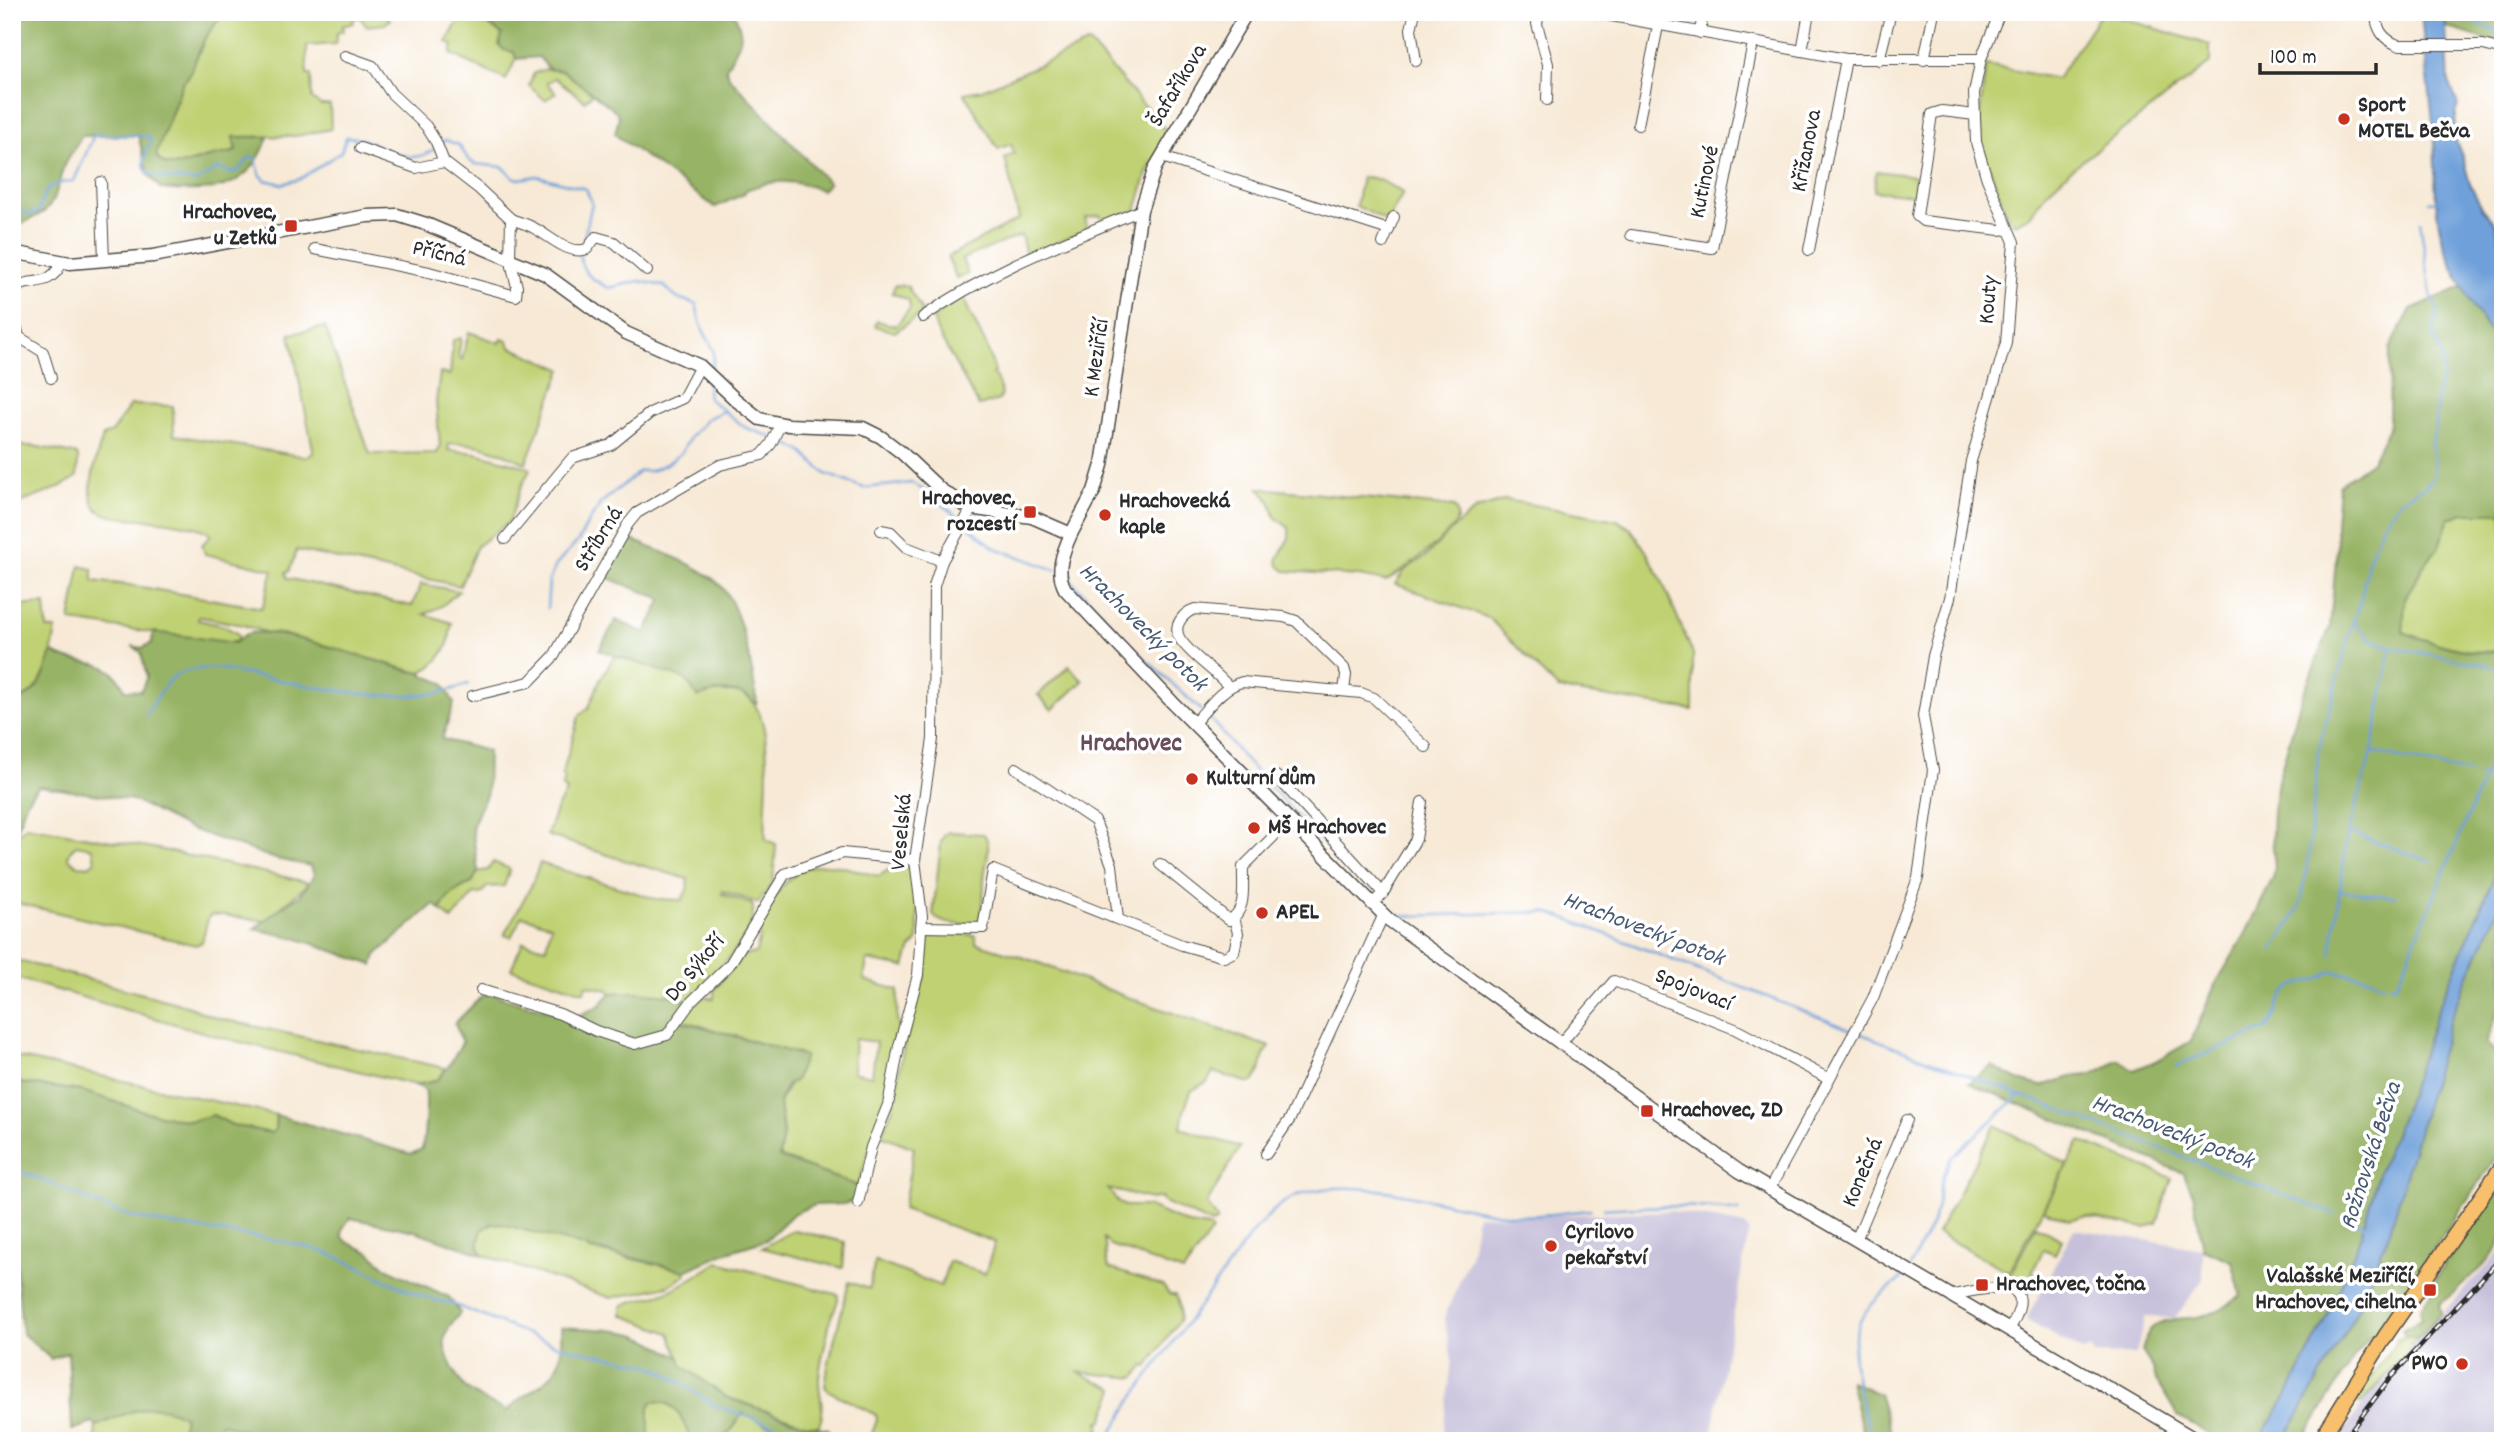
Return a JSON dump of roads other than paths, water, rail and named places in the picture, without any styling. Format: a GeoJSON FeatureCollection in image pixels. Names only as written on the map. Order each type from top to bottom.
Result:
{"type":"FeatureCollection","features":[{"type":"Feature","properties":{"kind":"main road"},"geometry":{"type":"LineString","coordinates":[[2320,1441],[2386,1335],[2503,1165]]}},
{"type":"Feature","properties":{"kind":"street","name":"Šafaříkova"},"geometry":{"type":"LineString","coordinates":[[1149,182],[1247,12]]}},
{"type":"Feature","properties":{"kind":"street"},"geometry":{"type":"LineString","coordinates":[[1415,12],[1411,29],[1416,61]]}},
{"type":"Feature","properties":{"kind":"street"},"geometry":{"type":"LineString","coordinates":[[1539,12],[1537,24],[1548,64],[1547,100]]}},
{"type":"Feature","properties":{"kind":"street"},"geometry":{"type":"LineString","coordinates":[[1590,12],[1846,59],[1981,59]]}},
{"type":"Feature","properties":{"kind":"street"},"geometry":{"type":"LineString","coordinates":[[1700,33],[1703,12]]}},
{"type":"Feature","properties":{"kind":"street"},"geometry":{"type":"LineString","coordinates":[[1802,51],[1809,12]]}},
{"type":"Feature","properties":{"kind":"street"},"geometry":{"type":"LineString","coordinates":[[1880,60],[1891,12]]}},
{"type":"Feature","properties":{"kind":"street"},"geometry":{"type":"LineString","coordinates":[[1924,61],[1934,12]]}},
{"type":"Feature","properties":{"kind":"street","name":"Kouty"},"geometry":{"type":"LineString","coordinates":[[1769,1190],[1873,998],[1918,878],[1933,770],[1923,716],[1933,656],[1950,598],[1971,461],[2006,343],[2013,239],[1987,179],[1976,142],[1975,115],[1975,80],[2000,12]]}},
{"type":"Feature","properties":{"kind":"street"},"geometry":{"type":"LineString","coordinates":[[2375,12],[2377,28],[2386,40],[2399,45],[2483,45],[2503,50]]}},
{"type":"Feature","properties":{"kind":"street"},"geometry":{"type":"LineString","coordinates":[[1638,125],[1658,26]]}},
{"type":"Feature","properties":{"kind":"street","name":"Kutinové"},"geometry":{"type":"LineString","coordinates":[[1631,235],[1712,248],[1754,43]]}},
{"type":"Feature","properties":{"kind":"street"},"geometry":{"type":"LineString","coordinates":[[345,56],[373,66],[391,93],[426,126],[444,162],[479,189],[511,219],[531,226],[565,247],[581,251],[596,237],[607,240],[621,247],[648,271]]}},
{"type":"Feature","properties":{"kind":"street","name":"Křižanova"},"geometry":{"type":"LineString","coordinates":[[1809,250],[1846,59]]}},
{"type":"Feature","properties":{"kind":"street"},"geometry":{"type":"LineString","coordinates":[[1975,115],[1942,111],[1932,114],[1917,216],[1936,222],[2008,229]]}},
{"type":"Feature","properties":{"kind":"street"},"geometry":{"type":"LineString","coordinates":[[360,148],[416,168],[444,162]]}},
{"type":"Feature","properties":{"kind":"street"},"geometry":{"type":"LineString","coordinates":[[1161,157],[1388,230]]}},
{"type":"Feature","properties":{"kind":"street"},"geometry":{"type":"LineString","coordinates":[[101,182],[104,260]]}},
{"type":"Feature","properties":{"kind":"street","name":"K Meziříčí"},"geometry":{"type":"LineString","coordinates":[[1149,182],[1141,210],[1102,465],[1094,491],[1070,534],[1060,572],[1069,593],[1200,716]]}},
{"type":"Feature","properties":{"kind":"street"},"geometry":{"type":"LineString","coordinates":[[923,317],[960,291],[1014,264],[1141,210]]}},
{"type":"Feature","properties":{"kind":"street"},"geometry":{"type":"LineString","coordinates":[[12,252],[62,261],[153,256],[382,214],[397,215],[426,224],[545,274],[626,333],[706,371],[776,433],[863,428],[881,437],[902,453],[967,518],[1032,517],[1070,534]]}},
{"type":"Feature","properties":{"kind":"street"},"geometry":{"type":"LineString","coordinates":[[1383,243],[1394,217]]}},
{"type":"Feature","properties":{"kind":"street"},"geometry":{"type":"LineString","coordinates":[[510,258],[511,219]]}},
{"type":"Feature","properties":{"kind":"street","name":"Příčná"},"geometry":{"type":"LineString","coordinates":[[314,249],[429,272],[516,296],[517,287],[510,258]]}},
{"type":"Feature","properties":{"kind":"street"},"geometry":{"type":"LineString","coordinates":[[12,294],[17,287],[49,280],[62,261]]}},
{"type":"Feature","properties":{"kind":"street"},"geometry":{"type":"LineString","coordinates":[[12,310],[19,337],[43,352],[51,378]]}},
{"type":"Feature","properties":{"kind":"street"},"geometry":{"type":"LineString","coordinates":[[505,539],[572,458],[611,445],[650,413],[683,398],[706,371]]}},
{"type":"Feature","properties":{"kind":"street","name":"Stříbrná"},"geometry":{"type":"LineString","coordinates":[[472,696],[529,682],[554,656],[628,524],[637,513],[720,465],[762,455],[776,433]]}},
{"type":"Feature","properties":{"kind":"street","name":"Veselská"},"geometry":{"type":"LineString","coordinates":[[859,1203],[871,1147],[888,1105],[899,1046],[918,975],[921,927],[915,860],[933,739],[934,586],[942,561],[967,518]]}},
{"type":"Feature","properties":{"kind":"street"},"geometry":{"type":"LineString","coordinates":[[881,530],[891,532],[906,547],[942,561]]}},
{"type":"Feature","properties":{"kind":"street"},"geometry":{"type":"LineString","coordinates":[[1228,688],[1180,639],[1178,625],[1188,611],[1195,609],[1289,618],[1296,621],[1345,668],[1343,691]]}},
{"type":"Feature","properties":{"kind":"street"},"geometry":{"type":"LineString","coordinates":[[1378,899],[1289,821],[1200,716],[1228,688],[1242,682],[1343,691],[1374,698],[1426,747]]}},
{"type":"Feature","properties":{"kind":"street"},"geometry":{"type":"LineString","coordinates":[[1016,768],[1094,821],[1112,865],[1118,919]]}},
{"type":"Feature","properties":{"kind":"street"},"geometry":{"type":"LineString","coordinates":[[1276,776],[1378,899],[1383,916],[1560,1044],[1729,1165],[1769,1190],[2197,1441]]}},
{"type":"Feature","properties":{"kind":"street"},"geometry":{"type":"LineString","coordinates":[[1378,899],[1416,839],[1422,802]]}},
{"type":"Feature","properties":{"kind":"street"},"geometry":{"type":"LineString","coordinates":[[921,927],[983,928],[993,870],[1182,945],[1224,957],[1234,952],[1238,933],[1234,918],[1244,899],[1243,867],[1289,821]]}},
{"type":"Feature","properties":{"kind":"street","name":"Do Sýkoří"},"geometry":{"type":"LineString","coordinates":[[481,990],[560,1014],[596,1031],[635,1044],[667,1035],[691,1002],[730,964],[785,874],[842,853],[915,860]]}},
{"type":"Feature","properties":{"kind":"street"},"geometry":{"type":"LineString","coordinates":[[1160,864],[1229,920],[1234,918]]}},
{"type":"Feature","properties":{"kind":"street"},"geometry":{"type":"LineString","coordinates":[[1266,1154],[1290,1119],[1383,916]]}},
{"type":"Feature","properties":{"kind":"street","name":"Spojovací"},"geometry":{"type":"LineString","coordinates":[[1560,1044],[1614,981],[1734,1029],[1829,1079]]}},
{"type":"Feature","properties":{"kind":"street","name":"Konečná"},"geometry":{"type":"LineString","coordinates":[[1856,1241],[1907,1120]]}},
{"type":"Feature","properties":{"kind":"street"},"geometry":{"type":"LineString","coordinates":[[1952,1296],[1997,1287],[2013,1289],[2018,1294],[2021,1306],[2009,1330]]}},
{"type":"Feature","properties":{"kind":"water"},"geometry":{"type":"Polygon","coordinates":[[[2421,12],[2445,12],[2449,81],[2458,105],[2453,135],[2470,184],[2483,209],[2496,224],[2503,258],[2503,352],[2460,283],[2439,226],[2434,136],[2421,12]]]}},
{"type":"Feature","properties":{"kind":"water"},"geometry":{"type":"Polygon","coordinates":[[[2503,855],[2503,900],[2449,1023],[2390,1231],[2358,1309],[2284,1441],[2259,1441],[2287,1396],[2335,1301],[2361,1235],[2379,1171],[2404,1110],[2436,1014],[2503,855]]]}},
{"type":"Feature","properties":{"kind":"waterway"},"geometry":{"type":"LineString","coordinates":[[2442,12],[2503,33]]}},
{"type":"Feature","properties":{"kind":"waterway","name":"Hrachovecký potok"},"geometry":{"type":"LineString","coordinates":[[12,210],[30,214],[38,212],[49,188],[58,183],[74,181],[94,135],[148,136],[151,140],[144,165],[147,172],[162,178],[196,182],[219,168],[230,173],[238,171],[251,156],[255,158],[265,180],[282,184],[300,179],[341,152],[346,137],[357,138],[412,157],[434,149]]}},
{"type":"Feature","properties":{"kind":"waterway","name":"Hrachovecký potok"},"geometry":{"type":"LineString","coordinates":[[439,145],[445,140],[459,145],[468,159],[475,164],[503,167],[519,179],[537,176],[586,189],[592,203],[582,247]]}},
{"type":"Feature","properties":{"kind":"waterway"},"geometry":{"type":"LineString","coordinates":[[2429,202],[2439,201]]}},
{"type":"Feature","properties":{"kind":"waterway"},"geometry":{"type":"LineString","coordinates":[[2273,950],[2298,910],[2302,896],[2309,854],[2318,752],[2360,603],[2368,562],[2381,527],[2399,502],[2426,485],[2433,478],[2435,470],[2431,445],[2436,426],[2442,358],[2434,336],[2438,310],[2431,294],[2420,221]]}},
{"type":"Feature","properties":{"kind":"waterway","name":"Hrachovecký potok"},"geometry":{"type":"LineString","coordinates":[[580,253],[585,271],[609,288],[639,281],[664,286],[677,298],[696,304],[703,329],[713,349],[711,369]]}},
{"type":"Feature","properties":{"kind":"waterway","name":"Hrachovecký potok"},"geometry":{"type":"LineString","coordinates":[[707,379],[709,399],[746,428],[772,437]]}},
{"type":"Feature","properties":{"kind":"waterway"},"geometry":{"type":"LineString","coordinates":[[547,608],[549,581],[556,565],[579,540],[601,503],[640,471],[651,471],[668,463],[681,453],[691,436],[708,418],[724,411]]}},
{"type":"Feature","properties":{"kind":"waterway","name":"Hrachovecký potok"},"geometry":{"type":"LineString","coordinates":[[778,439],[801,451],[826,474],[864,488],[912,483],[961,520]]}},
{"type":"Feature","properties":{"kind":"waterway","name":"Hrachovecký potok"},"geometry":{"type":"LineString","coordinates":[[966,524],[995,548],[1056,570]]}},
{"type":"Feature","properties":{"kind":"waterway","name":"Hrachovecký potok"},"geometry":{"type":"LineString","coordinates":[[1065,574],[1141,655],[1201,710]]}},
{"type":"Feature","properties":{"kind":"waterway"},"geometry":{"type":"LineString","coordinates":[[2353,621],[2370,639],[2391,647],[2501,668]]}},
{"type":"Feature","properties":{"kind":"waterway"},"geometry":{"type":"LineString","coordinates":[[2331,954],[2348,832],[2372,752],[2391,647]]}},
{"type":"Feature","properties":{"kind":"waterway"},"geometry":{"type":"LineString","coordinates":[[146,715],[171,679],[186,671],[205,668],[224,669],[355,693],[386,695],[443,692],[468,684]]}},
{"type":"Feature","properties":{"kind":"waterway","name":"Hrachovecký potok"},"geometry":{"type":"LineString","coordinates":[[1206,714],[1246,761],[1355,877]]}},
{"type":"Feature","properties":{"kind":"waterway"},"geometry":{"type":"LineString","coordinates":[[2389,986],[2397,984],[2503,733]]}},
{"type":"Feature","properties":{"kind":"waterway"},"geometry":{"type":"LineString","coordinates":[[2373,752],[2469,773]]}},
{"type":"Feature","properties":{"kind":"waterway"},"geometry":{"type":"LineString","coordinates":[[2477,775],[2485,777]]}},
{"type":"Feature","properties":{"kind":"waterway"},"geometry":{"type":"LineString","coordinates":[[2349,832],[2432,862]]}},
{"type":"Feature","properties":{"kind":"waterway"},"geometry":{"type":"LineString","coordinates":[[2339,890],[2395,897]]}},
{"type":"Feature","properties":{"kind":"waterway","name":"Hrachovecký potok"},"geometry":{"type":"LineString","coordinates":[[1384,907],[1392,914],[1403,916],[1545,912],[1560,916],[2334,1214]]}},
{"type":"Feature","properties":{"kind":"waterway"},"geometry":{"type":"LineString","coordinates":[[2176,1066],[2266,1029],[2281,998],[2289,989],[2321,978],[2330,971],[2370,978],[2383,985]]}},
{"type":"Feature","properties":{"kind":"waterway"},"geometry":{"type":"LineString","coordinates":[[1910,1267],[1934,1219],[1943,1175],[1951,1158],[2020,1095]]}},
{"type":"Feature","properties":{"kind":"waterway"},"geometry":{"type":"LineString","coordinates":[[12,1169],[125,1215],[164,1224],[277,1240],[321,1251],[417,1294],[450,1303],[558,1346],[649,1365],[716,1406],[796,1436]]}},
{"type":"Feature","properties":{"kind":"waterway"},"geometry":{"type":"LineString","coordinates":[[1107,1441],[1134,1396],[1250,1236],[1274,1210],[1296,1196],[1328,1188],[1354,1188],[1380,1190],[1521,1216],[1591,1210]]}},
{"type":"Feature","properties":{"kind":"waterway"},"geometry":{"type":"LineString","coordinates":[[1604,1209],[1671,1206],[1739,1211]]}},
{"type":"Feature","properties":{"kind":"waterway","name":"Hrachovecký potok"},"geometry":{"type":"LineString","coordinates":[[2344,1218],[2364,1225]]}},
{"type":"Feature","properties":{"kind":"waterway"},"geometry":{"type":"LineString","coordinates":[[1872,1441],[1855,1374],[1855,1340],[1859,1324],[1867,1310],[1904,1276]]}},
{"type":"Feature","properties":{"kind":"waterway"},"geometry":{"type":"LineString","coordinates":[[802,1439],[807,1441]]}},
{"type":"Feature","properties":{"kind":"railway"},"geometry":{"type":"LineString","coordinates":[[2343,1441],[2389,1379],[2503,1256]]}},
{"type":"Feature","properties":{"kind":"place","name":"Sport MOTEL Bečva"},"geometry":{"type":"Point","coordinates":[2344,119]}},
{"type":"Feature","properties":{"kind":"place","name":"Hrachovec, u Zetků"},"geometry":{"type":"Point","coordinates":[291,226]}},
{"type":"Feature","properties":{"kind":"place","name":"Hrachovec, rozcestí"},"geometry":{"type":"Point","coordinates":[1030,512]}},
{"type":"Feature","properties":{"kind":"place","name":"Hrachovecká kaple"},"geometry":{"type":"Point","coordinates":[1105,515]}},
{"type":"Feature","properties":{"kind":"place","name":"Kulturní dům"},"geometry":{"type":"Point","coordinates":[1192,779]}},
{"type":"Feature","properties":{"kind":"place","name":"MŠ Hrachovec"},"geometry":{"type":"Point","coordinates":[1254,828]}},
{"type":"Feature","properties":{"kind":"place","name":"APEL"},"geometry":{"type":"Point","coordinates":[1262,913]}},
{"type":"Feature","properties":{"kind":"place","name":"Hrachovec, ZD"},"geometry":{"type":"Point","coordinates":[1647,1111]}},
{"type":"Feature","properties":{"kind":"place","name":"Cyrilovo pekařství"},"geometry":{"type":"Point","coordinates":[1551,1246]}},
{"type":"Feature","properties":{"kind":"place","name":"Hrachovec, točna"},"geometry":{"type":"Point","coordinates":[1982,1285]}},
{"type":"Feature","properties":{"kind":"place","name":"Valašské Meziříčí, Hrachovec, cihelna"},"geometry":{"type":"Point","coordinates":[2430,1290]}},
{"type":"Feature","properties":{"kind":"place","name":"PWO"},"geometry":{"type":"Point","coordinates":[2462,1364]}},
{"type":"Feature","properties":{"kind":"district","name":"Hrachovec"},"geometry":{"type":"Point","coordinates":[1131,744]}},
{"type":"Feature","properties":{"kind":"water label","name":"Rožnovská Bečva"},"geometry":{"type":"Point","coordinates":[2372,1156]}}]}
